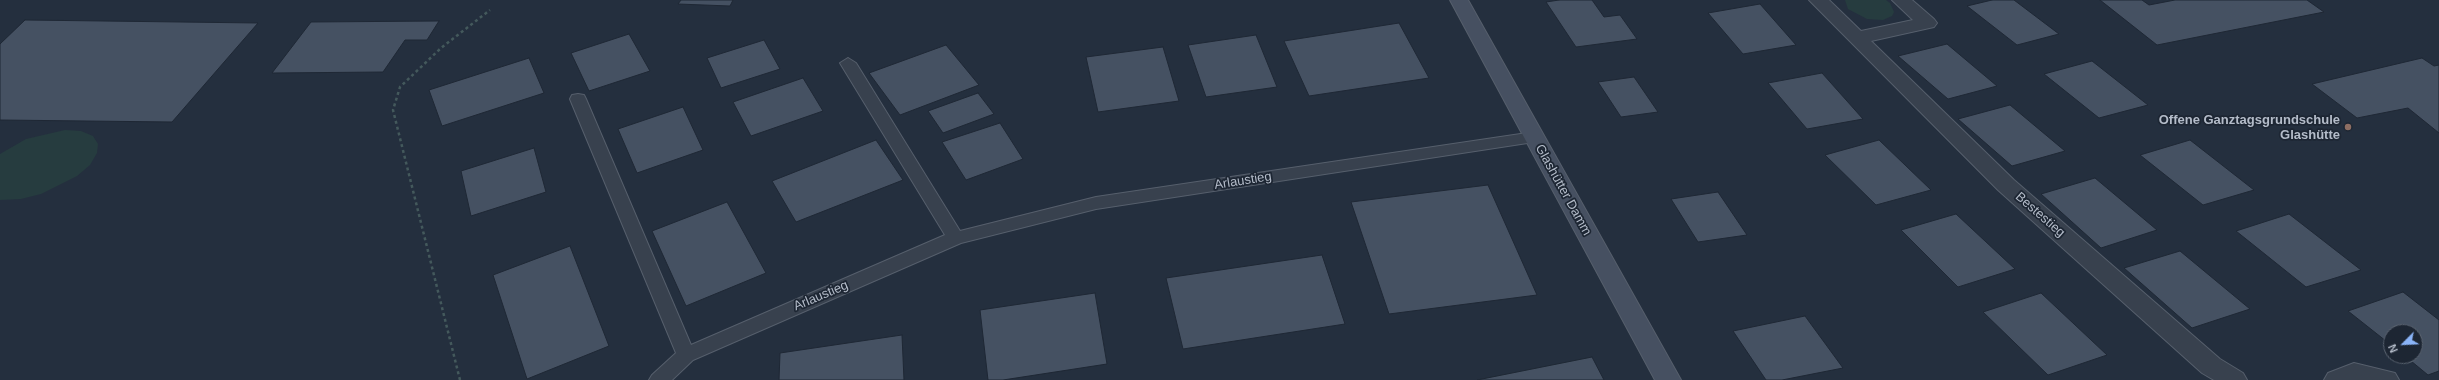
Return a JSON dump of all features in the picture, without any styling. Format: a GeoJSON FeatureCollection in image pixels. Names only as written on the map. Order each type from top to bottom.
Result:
{"type":"FeatureCollection","features":[{"type":"Feature","properties":{"kind":"street","name":"Glashütter Damm"},"geometry":{"type":"LineString","coordinates":[[1459,0],[1668,380]]}},
{"type":"Feature","properties":{"kind":"street","name":"Bestestieg"},"geometry":{"type":"LineString","coordinates":[[1818,0],[2006,185],[2211,366],[2234,380]]}},
{"type":"Feature","properties":{"kind":"street"},"geometry":{"type":"LineString","coordinates":[[1857,38],[1927,23],[1901,0]]}},
{"type":"Feature","properties":{"kind":"street"},"geometry":{"type":"LineString","coordinates":[[2337,380],[2354,373],[2386,380]]}},
{"type":"Feature","properties":{"kind":"lane"},"geometry":{"type":"LineString","coordinates":[[848,63],[956,238]]}},
{"type":"Feature","properties":{"kind":"lane"},"geometry":{"type":"LineString","coordinates":[[578,98],[686,355]]}},
{"type":"Feature","properties":{"kind":"lane","name":"Arlaustieg"},"geometry":{"type":"LineString","coordinates":[[659,380],[686,355],[956,238],[1096,203],[1534,137]]}},
{"type":"Feature","properties":{"kind":"path"},"geometry":{"type":"LineString","coordinates":[[460,380],[393,110],[400,87],[441,48],[490,10]]}},
{"type":"Feature","properties":{"kind":"green space"},"geometry":{"type":"Polygon","coordinates":[[[1845,0],[1886,0],[1890,3],[1894,12],[1892,16],[1883,20],[1867,19],[1848,9],[1845,0]]]}},
{"type":"Feature","properties":{"kind":"green space"},"geometry":{"type":"Polygon","coordinates":[[[65,130],[81,131],[93,136],[98,144],[97,153],[90,165],[77,176],[41,194],[21,199],[0,200],[0,154],[26,139],[65,130]]]}},
{"type":"Feature","properties":{"kind":"building"},"geometry":{"type":"Polygon","coordinates":[[[681,0],[733,0],[730,6],[678,4],[681,0]]]}},
{"type":"Feature","properties":{"kind":"building"},"geometry":{"type":"Polygon","coordinates":[[[1559,0],[1592,0],[1604,17],[1620,15],[1637,39],[1576,47],[1546,2],[1559,0]]]}},
{"type":"Feature","properties":{"kind":"building"},"geometry":{"type":"Polygon","coordinates":[[[1992,0],[2014,0],[2059,34],[2017,45],[1967,6],[1992,0]]]}},
{"type":"Feature","properties":{"kind":"building"},"geometry":{"type":"Polygon","coordinates":[[[2100,0],[2142,0],[2149,5],[2175,0],[2307,0],[2324,12],[2157,45],[2100,0]]]}},
{"type":"Feature","properties":{"kind":"building"},"geometry":{"type":"Polygon","coordinates":[[[1760,4],[1796,45],[1743,54],[1708,13],[1760,4]]]}},
{"type":"Feature","properties":{"kind":"building"},"geometry":{"type":"Polygon","coordinates":[[[25,20],[258,23],[172,122],[0,120],[0,44],[25,20]]]}},
{"type":"Feature","properties":{"kind":"building"},"geometry":{"type":"Polygon","coordinates":[[[439,21],[427,40],[405,40],[383,72],[272,73],[311,22],[439,21]]]}},
{"type":"Feature","properties":{"kind":"building"},"geometry":{"type":"Polygon","coordinates":[[[1399,23],[1429,78],[1309,96],[1284,41],[1399,23]]]}},
{"type":"Feature","properties":{"kind":"building"},"geometry":{"type":"Polygon","coordinates":[[[629,34],[650,71],[589,91],[571,53],[629,34]]]}},
{"type":"Feature","properties":{"kind":"building"},"geometry":{"type":"Polygon","coordinates":[[[1256,35],[1277,87],[1206,97],[1188,45],[1256,35]]]}},
{"type":"Feature","properties":{"kind":"building"},"geometry":{"type":"Polygon","coordinates":[[[764,40],[780,69],[721,88],[707,58],[764,40]]]}},
{"type":"Feature","properties":{"kind":"building"},"geometry":{"type":"Polygon","coordinates":[[[1947,44],[1997,86],[1948,99],[1898,56],[1947,44]]]}},
{"type":"Feature","properties":{"kind":"building"},"geometry":{"type":"Polygon","coordinates":[[[946,45],[979,85],[900,115],[869,73],[946,45]]]}},
{"type":"Feature","properties":{"kind":"building"},"geometry":{"type":"Polygon","coordinates":[[[1163,47],[1179,101],[1098,112],[1086,57],[1163,47]]]}},
{"type":"Feature","properties":{"kind":"building"},"geometry":{"type":"Polygon","coordinates":[[[529,58],[544,93],[442,126],[429,90],[529,58]]]}},
{"type":"Feature","properties":{"kind":"building"},"geometry":{"type":"Polygon","coordinates":[[[2422,58],[2434,66],[2439,65],[2439,133],[2408,108],[2357,118],[2312,84],[2422,58]]]}},
{"type":"Feature","properties":{"kind":"building"},"geometry":{"type":"Polygon","coordinates":[[[2092,61],[2148,105],[2099,118],[2044,74],[2092,61]]]}},
{"type":"Feature","properties":{"kind":"building"},"geometry":{"type":"Polygon","coordinates":[[[1822,73],[1863,119],[1807,129],[1768,83],[1822,73]]]}},
{"type":"Feature","properties":{"kind":"building"},"geometry":{"type":"Polygon","coordinates":[[[1634,77],[1658,112],[1621,117],[1598,82],[1634,77]]]}},
{"type":"Feature","properties":{"kind":"building"},"geometry":{"type":"Polygon","coordinates":[[[803,78],[823,111],[751,136],[733,102],[803,78]]]}},
{"type":"Feature","properties":{"kind":"building"},"geometry":{"type":"Polygon","coordinates":[[[978,93],[994,114],[943,133],[928,111],[978,93]]]}},
{"type":"Feature","properties":{"kind":"building"},"geometry":{"type":"Polygon","coordinates":[[[2010,105],[2065,151],[2012,166],[1958,119],[2010,105]]]}},
{"type":"Feature","properties":{"kind":"building"},"geometry":{"type":"Polygon","coordinates":[[[683,107],[703,150],[637,173],[618,129],[683,107]]]}},
{"type":"Feature","properties":{"kind":"building"},"geometry":{"type":"Polygon","coordinates":[[[1000,123],[1023,159],[966,180],[942,142],[1000,123]]]}},
{"type":"Feature","properties":{"kind":"building"},"geometry":{"type":"Polygon","coordinates":[[[876,140],[903,180],[796,222],[772,181],[876,140]]]}},
{"type":"Feature","properties":{"kind":"building"},"geometry":{"type":"Polygon","coordinates":[[[1879,140],[1931,190],[1876,205],[1825,155],[1879,140]]]}},
{"type":"Feature","properties":{"kind":"building"},"geometry":{"type":"Polygon","coordinates":[[[2190,140],[2254,190],[2203,205],[2140,155],[2190,140]]]}},
{"type":"Feature","properties":{"kind":"building"},"geometry":{"type":"Polygon","coordinates":[[[534,148],[546,192],[471,216],[461,171],[534,148]]]}},
{"type":"Feature","properties":{"kind":"building"},"geometry":{"type":"Polygon","coordinates":[[[2095,178],[2157,230],[2101,248],[2041,194],[2095,178]]]}},
{"type":"Feature","properties":{"kind":"building"},"geometry":{"type":"Polygon","coordinates":[[[1488,185],[1537,295],[1389,314],[1351,202],[1488,185]]]}},
{"type":"Feature","properties":{"kind":"building"},"geometry":{"type":"Polygon","coordinates":[[[1718,192],[1747,235],[1698,242],[1671,199],[1718,192]]]}},
{"type":"Feature","properties":{"kind":"building"},"geometry":{"type":"Polygon","coordinates":[[[727,202],[766,273],[686,306],[652,231],[727,202]]]}},
{"type":"Feature","properties":{"kind":"building"},"geometry":{"type":"Polygon","coordinates":[[[1956,214],[2015,269],[1958,287],[1901,230],[1956,214]]]}},
{"type":"Feature","properties":{"kind":"building"},"geometry":{"type":"Polygon","coordinates":[[[2289,214],[2361,270],[2306,287],[2236,231],[2289,214]]]}},
{"type":"Feature","properties":{"kind":"building"},"geometry":{"type":"Polygon","coordinates":[[[570,246],[609,346],[527,379],[493,275],[570,246]]]}},
{"type":"Feature","properties":{"kind":"building"},"geometry":{"type":"Polygon","coordinates":[[[2180,251],[2250,309],[2192,328],[2124,268],[2180,251]]]}},
{"type":"Feature","properties":{"kind":"building"},"geometry":{"type":"Polygon","coordinates":[[[1322,255],[1345,324],[1183,349],[1166,278],[1322,255]]]}},
{"type":"Feature","properties":{"kind":"building"},"geometry":{"type":"Polygon","coordinates":[[[2403,292],[2439,320],[2439,371],[2428,375],[2415,364],[2423,364],[2423,324],[2383,324],[2383,339],[2348,311],[2403,292]]]}},
{"type":"Feature","properties":{"kind":"building"},"geometry":{"type":"Polygon","coordinates":[[[1095,293],[1107,364],[1003,380],[988,380],[980,310],[1095,293]]]}},
{"type":"Feature","properties":{"kind":"building"},"geometry":{"type":"Polygon","coordinates":[[[2041,293],[2107,355],[2048,375],[1983,312],[2041,293]]]}},
{"type":"Feature","properties":{"kind":"building"},"geometry":{"type":"Polygon","coordinates":[[[1805,316],[1843,368],[1782,380],[1766,380],[1733,331],[1805,316]]]}},
{"type":"Feature","properties":{"kind":"building"},"geometry":{"type":"Polygon","coordinates":[[[902,335],[904,380],[779,380],[780,353],[902,335]]]}},
{"type":"Feature","properties":{"kind":"building"},"geometry":{"type":"Polygon","coordinates":[[[1592,357],[1604,380],[1477,380],[1592,357]]]}},
{"type":"Feature","properties":{"kind":"place","name":"Offene Ganztagsgrundschule Glashütte"},"geometry":{"type":"Point","coordinates":[2348,127]}}]}
